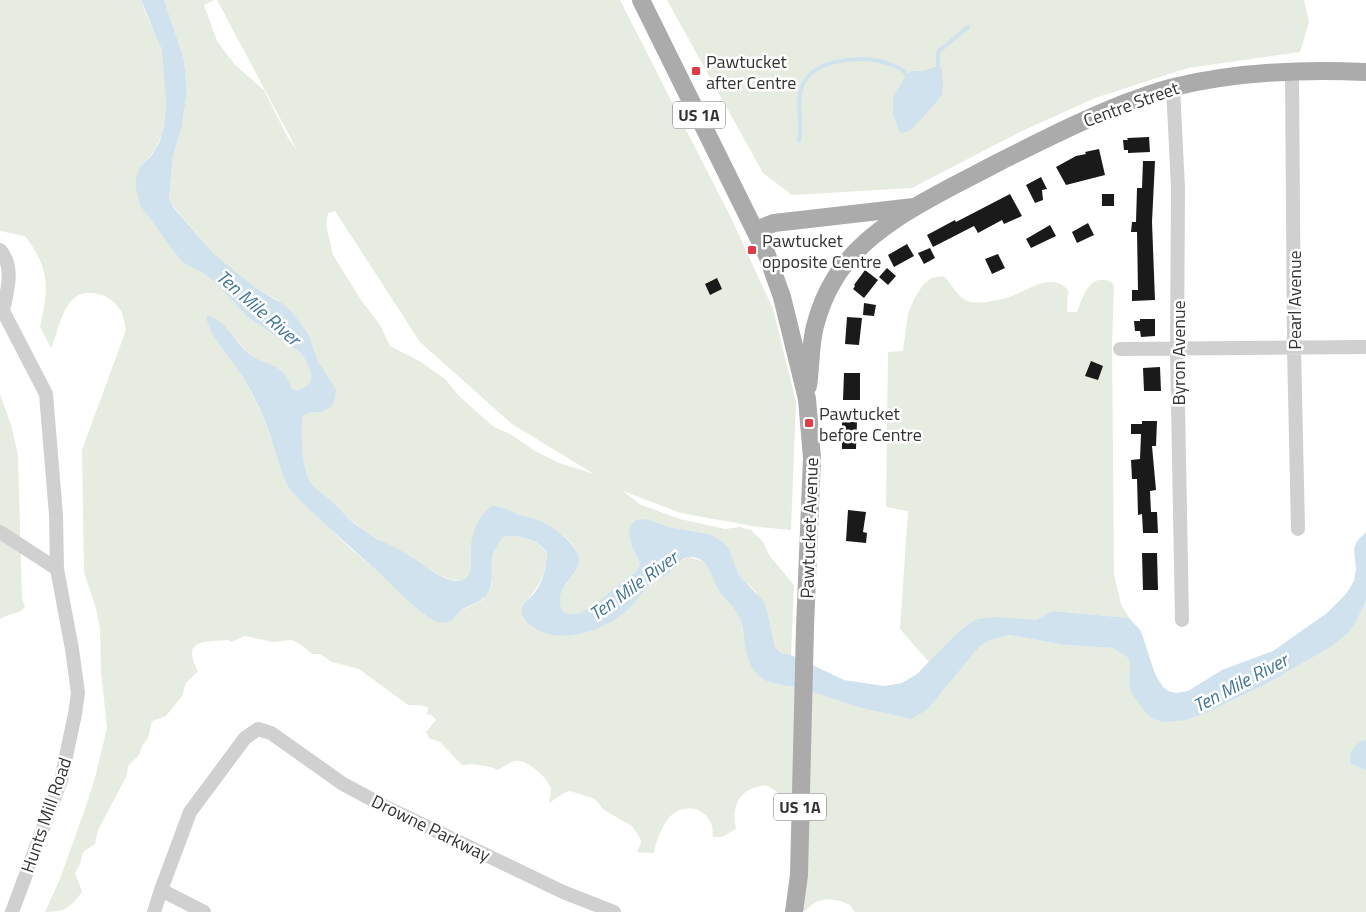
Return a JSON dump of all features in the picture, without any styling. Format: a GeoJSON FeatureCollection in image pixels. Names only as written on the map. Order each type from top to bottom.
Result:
{"type":"FeatureCollection","features":[{"type":"Feature","properties":{"kind":"main road","name":"Pawtucket Avenue"},"geometry":{"type":"LineString","coordinates":[[641,0],[756,230],[776,278],[807,399],[812,458],[799,874],[794,912]]}},
{"type":"Feature","properties":{"kind":"main road","name":"Centre Street"},"geometry":{"type":"LineString","coordinates":[[807,399],[815,326],[834,280],[850,258],[880,231],[915,207],[1042,140],[1100,113],[1173,87],[1226,78],[1292,72],[1366,72]]}},
{"type":"Feature","properties":{"kind":"main road","name":"Centre Street"},"geometry":{"type":"LineString","coordinates":[[756,230],[774,223],[915,207]]}},
{"type":"Feature","properties":{"kind":"street","name":"Pearl Avenue"},"geometry":{"type":"LineString","coordinates":[[1292,72],[1294,348],[1298,529]]}},
{"type":"Feature","properties":{"kind":"street","name":"Byron Avenue"},"geometry":{"type":"LineString","coordinates":[[1173,87],[1178,188],[1177,350],[1182,620]]}},
{"type":"Feature","properties":{"kind":"street","name":"Hunts Mill Road"},"geometry":{"type":"LineString","coordinates":[[0,250],[7,257],[10,279],[1,310],[46,394],[56,515],[57,569],[78,693],[61,780],[12,912]]}},
{"type":"Feature","properties":{"kind":"street"},"geometry":{"type":"LineString","coordinates":[[1120,349],[1366,347]]}},
{"type":"Feature","properties":{"kind":"street"},"geometry":{"type":"LineString","coordinates":[[0,532],[57,569]]}},
{"type":"Feature","properties":{"kind":"street","name":"Drowne Parkway"},"geometry":{"type":"LineString","coordinates":[[161,890],[190,812],[245,738],[258,729],[271,734],[343,784],[386,807],[563,892],[614,912]]}},
{"type":"Feature","properties":{"kind":"street"},"geometry":{"type":"LineString","coordinates":[[154,912],[161,890],[204,912]]}},
{"type":"Feature","properties":{"kind":"shaded area"},"geometry":{"type":"Polygon","coordinates":[[[0,0],[141,0],[162,50],[166,105],[163,127],[156,148],[140,167],[182,262],[203,273],[218,285],[246,316],[301,353],[310,370],[311,380],[303,388],[296,390],[292,388],[278,369],[248,353],[225,327],[243,376],[263,416],[290,490],[350,548],[411,603],[433,619],[444,623],[450,621],[462,610],[482,600],[492,584],[492,560],[496,547],[503,537],[515,536],[533,541],[547,553],[543,574],[534,592],[524,603],[523,617],[623,613],[652,583],[672,572],[678,562],[689,557],[702,561],[708,567],[718,589],[736,608],[741,621],[747,653],[760,678],[911,719],[927,710],[980,646],[990,640],[1010,635],[1064,645],[1113,648],[1127,657],[1130,664],[1129,684],[1186,720],[1204,714],[1268,683],[1329,648],[1358,618],[1366,600],[1366,739],[1364,739],[1351,764],[1366,770],[1366,912],[855,912],[850,905],[832,899],[821,900],[805,911],[792,907],[797,806],[788,805],[780,794],[766,785],[750,790],[739,799],[735,812],[736,829],[722,837],[713,837],[709,819],[699,810],[679,810],[668,819],[663,827],[654,853],[637,852],[641,843],[632,826],[604,810],[595,799],[570,791],[549,803],[551,788],[549,784],[531,766],[520,761],[511,762],[498,770],[480,765],[462,765],[440,742],[429,738],[426,732],[436,720],[432,715],[427,714],[428,707],[408,705],[359,669],[332,662],[320,654],[312,654],[292,640],[273,642],[245,636],[231,642],[228,640],[203,642],[194,648],[192,653],[193,661],[198,671],[186,683],[182,696],[166,716],[152,721],[148,738],[142,746],[139,755],[128,766],[127,775],[98,830],[95,844],[83,852],[75,873],[82,892],[66,908],[45,912],[60,879],[86,806],[107,728],[101,671],[100,628],[84,572],[82,450],[126,330],[122,313],[115,303],[104,296],[86,293],[74,298],[66,309],[51,348],[40,327],[46,290],[43,269],[39,259],[25,236],[0,231],[0,0]]]}},
{"type":"Feature","properties":{"kind":"shaded area"},"geometry":{"type":"Polygon","coordinates":[[[164,0],[214,0],[204,5],[217,41],[235,65],[264,90],[288,138],[297,150],[217,0],[620,0],[732,220],[773,309],[796,402],[791,530],[758,527],[681,513],[623,491],[641,505],[680,519],[725,529],[740,527],[751,530],[763,542],[769,555],[794,585],[791,655],[781,653],[775,647],[768,614],[755,591],[739,575],[729,549],[722,541],[710,534],[669,527],[646,519],[632,547],[640,563],[637,571],[596,604],[580,613],[567,614],[562,610],[560,597],[577,568],[578,558],[575,548],[568,540],[548,526],[517,514],[470,548],[470,573],[468,577],[460,581],[437,574],[363,530],[311,485],[305,469],[302,451],[301,433],[303,416],[307,413],[322,412],[336,389],[318,361],[309,335],[293,313],[276,299],[256,288],[214,254],[174,207],[169,198],[173,156],[182,126],[187,91],[184,59],[164,0]],[[335,211],[328,213],[326,225],[333,255],[361,300],[380,325],[390,346],[421,362],[445,379],[460,397],[494,427],[512,435],[535,451],[559,463],[594,474],[512,424],[420,342],[335,211]]]}},
{"type":"Feature","properties":{"kind":"shaded area"},"geometry":{"type":"Polygon","coordinates":[[[667,0],[1304,0],[1309,22],[1300,52],[1188,68],[1095,98],[1020,132],[912,188],[792,195],[763,173],[667,0]]]}},
{"type":"Feature","properties":{"kind":"shaded area"},"geometry":{"type":"Polygon","coordinates":[[[943,276],[962,298],[971,302],[1003,299],[1033,286],[1055,282],[1068,290],[1067,312],[1077,312],[1086,290],[1094,282],[1104,280],[1114,286],[1112,343],[1114,574],[1121,604],[1129,618],[1053,611],[1036,620],[1026,620],[956,634],[929,662],[900,629],[908,511],[886,507],[888,352],[903,351],[908,314],[914,299],[923,285],[931,278],[943,276]]]}},
{"type":"Feature","properties":{"kind":"shaded area"},"geometry":{"type":"Polygon","coordinates":[[[0,394],[11,425],[18,455],[22,599],[25,607],[0,619],[0,394]]]}},
{"type":"Feature","properties":{"kind":"water","name":"Ten Mile River"},"geometry":{"type":"Polygon","coordinates":[[[141,0],[164,0],[184,59],[187,91],[182,126],[173,156],[169,198],[174,208],[214,254],[256,288],[283,304],[293,313],[309,335],[318,361],[336,389],[332,406],[322,412],[307,413],[303,416],[302,450],[311,483],[367,533],[405,553],[434,573],[452,580],[459,581],[466,578],[471,568],[473,534],[477,524],[491,506],[501,507],[543,522],[554,528],[571,543],[578,555],[578,567],[563,589],[560,602],[562,610],[567,614],[580,613],[596,604],[637,571],[640,563],[632,547],[629,534],[631,525],[636,520],[646,519],[669,527],[710,534],[722,541],[729,549],[739,575],[764,602],[775,647],[781,653],[791,655],[844,680],[884,686],[902,683],[917,674],[956,634],[970,623],[979,619],[997,617],[1036,620],[1053,611],[1129,618],[1141,631],[1155,674],[1163,687],[1168,691],[1176,693],[1188,691],[1222,670],[1273,651],[1327,613],[1346,594],[1354,581],[1356,569],[1354,549],[1357,541],[1366,532],[1366,600],[1358,618],[1348,633],[1329,648],[1268,683],[1204,714],[1186,720],[1165,722],[1153,719],[1146,713],[1132,694],[1129,684],[1130,664],[1127,657],[1113,648],[1064,645],[1010,635],[990,640],[980,646],[927,710],[911,719],[863,708],[809,691],[771,682],[760,677],[750,664],[738,614],[718,589],[705,564],[701,560],[690,557],[680,561],[670,573],[653,582],[617,618],[584,633],[561,636],[540,631],[528,623],[522,614],[523,605],[538,588],[545,568],[547,552],[527,538],[503,537],[493,554],[492,582],[486,595],[480,601],[464,608],[450,622],[436,621],[409,601],[321,521],[290,490],[257,402],[243,377],[215,338],[207,321],[207,315],[219,321],[251,355],[281,371],[292,388],[296,390],[303,388],[311,380],[310,370],[301,353],[246,316],[218,285],[203,273],[182,262],[140,205],[136,188],[136,177],[140,167],[151,156],[159,143],[164,126],[166,103],[162,50],[141,0]]]}},
{"type":"Feature","properties":{"kind":"water"},"geometry":{"type":"Polygon","coordinates":[[[934,67],[941,67],[942,95],[910,131],[901,133],[893,113],[893,98],[906,75],[912,71],[923,71],[934,67]]]}},
{"type":"Feature","properties":{"kind":"water"},"geometry":{"type":"Polygon","coordinates":[[[1366,739],[1366,770],[1351,764],[1350,755],[1358,743],[1366,739]]]}},
{"type":"Feature","properties":{"kind":"building"},"geometry":{"type":"Polygon","coordinates":[[[1149,137],[1150,152],[1128,153],[1128,150],[1124,150],[1123,140],[1128,140],[1127,138],[1149,137]]]}},
{"type":"Feature","properties":{"kind":"building"},"geometry":{"type":"Polygon","coordinates":[[[1099,149],[1105,175],[1066,185],[1056,167],[1076,156],[1086,154],[1085,152],[1099,149]]]}},
{"type":"Feature","properties":{"kind":"building"},"geometry":{"type":"Polygon","coordinates":[[[1143,161],[1155,161],[1152,222],[1155,300],[1132,301],[1132,290],[1138,290],[1137,232],[1131,232],[1132,222],[1136,222],[1137,188],[1142,188],[1143,161]]]}},
{"type":"Feature","properties":{"kind":"building"},"geometry":{"type":"Polygon","coordinates":[[[1041,177],[1047,189],[1042,190],[1043,200],[1035,203],[1026,185],[1041,177]]]}},
{"type":"Feature","properties":{"kind":"building"},"geometry":{"type":"Polygon","coordinates":[[[1010,194],[1022,216],[1004,224],[1002,220],[978,233],[974,226],[933,247],[927,235],[1010,194]]]}},
{"type":"Feature","properties":{"kind":"building"},"geometry":{"type":"Polygon","coordinates":[[[1102,194],[1114,194],[1114,206],[1102,206],[1102,194]]]}},
{"type":"Feature","properties":{"kind":"building"},"geometry":{"type":"Polygon","coordinates":[[[1088,223],[1094,235],[1077,243],[1072,232],[1088,223]]]}},
{"type":"Feature","properties":{"kind":"building"},"geometry":{"type":"Polygon","coordinates":[[[1050,225],[1056,236],[1031,248],[1026,239],[1050,225]]]}},
{"type":"Feature","properties":{"kind":"building"},"geometry":{"type":"Polygon","coordinates":[[[907,244],[914,256],[894,267],[888,255],[907,244]]]}},
{"type":"Feature","properties":{"kind":"building"},"geometry":{"type":"Polygon","coordinates":[[[930,248],[935,258],[924,264],[918,253],[930,248]]]}},
{"type":"Feature","properties":{"kind":"building"},"geometry":{"type":"Polygon","coordinates":[[[998,254],[1005,268],[992,274],[985,259],[998,254]]]}},
{"type":"Feature","properties":{"kind":"building"},"geometry":{"type":"Polygon","coordinates":[[[887,268],[896,276],[888,285],[879,277],[887,268]]]}},
{"type":"Feature","properties":{"kind":"building"},"geometry":{"type":"Polygon","coordinates":[[[865,270],[878,280],[864,298],[853,289],[865,270]]]}},
{"type":"Feature","properties":{"kind":"building"},"geometry":{"type":"Polygon","coordinates":[[[717,278],[722,289],[710,295],[705,284],[717,278]]]}},
{"type":"Feature","properties":{"kind":"building"},"geometry":{"type":"Polygon","coordinates":[[[864,303],[876,305],[874,316],[863,315],[864,303]]]}},
{"type":"Feature","properties":{"kind":"building"},"geometry":{"type":"Polygon","coordinates":[[[847,317],[862,318],[859,345],[845,344],[847,317]]]}},
{"type":"Feature","properties":{"kind":"building"},"geometry":{"type":"Polygon","coordinates":[[[1140,319],[1155,319],[1155,336],[1141,337],[1140,331],[1135,331],[1134,321],[1140,321],[1140,319]]]}},
{"type":"Feature","properties":{"kind":"building"},"geometry":{"type":"Polygon","coordinates":[[[1091,361],[1103,366],[1098,380],[1085,376],[1091,361]]]}},
{"type":"Feature","properties":{"kind":"building"},"geometry":{"type":"Polygon","coordinates":[[[1160,367],[1161,391],[1144,391],[1143,368],[1160,367]]]}},
{"type":"Feature","properties":{"kind":"building"},"geometry":{"type":"Polygon","coordinates":[[[844,373],[860,373],[860,400],[843,400],[844,373]]]}},
{"type":"Feature","properties":{"kind":"building"},"geometry":{"type":"Polygon","coordinates":[[[1142,421],[1157,421],[1156,446],[1152,446],[1156,490],[1150,491],[1151,512],[1157,512],[1158,533],[1143,533],[1142,514],[1138,515],[1137,479],[1132,479],[1131,460],[1140,459],[1141,434],[1131,434],[1131,424],[1142,424],[1142,421]]]}},
{"type":"Feature","properties":{"kind":"building"},"geometry":{"type":"Polygon","coordinates":[[[842,422],[857,422],[856,449],[842,449],[842,422]]]}},
{"type":"Feature","properties":{"kind":"building"},"geometry":{"type":"Polygon","coordinates":[[[848,510],[866,512],[863,532],[867,533],[866,543],[846,541],[848,510]]]}},
{"type":"Feature","properties":{"kind":"building"},"geometry":{"type":"Polygon","coordinates":[[[1142,553],[1157,553],[1158,590],[1143,590],[1142,553]]]}},
{"type":"Feature","properties":{"kind":"waterway"},"geometry":{"type":"LineString","coordinates":[[938,67],[938,52],[968,27]]}},
{"type":"Feature","properties":{"kind":"waterway"},"geometry":{"type":"LineString","coordinates":[[799,141],[801,91],[803,84],[816,70],[837,62],[860,59],[880,61],[892,65],[904,71],[906,75]]}},
{"type":"Feature","properties":{"kind":"place","name":"Pawtucket after Centre"},"geometry":{"type":"Point","coordinates":[696,71]}},
{"type":"Feature","properties":{"kind":"place","name":"Pawtucket opposite Centre"},"geometry":{"type":"Point","coordinates":[752,250]}},
{"type":"Feature","properties":{"kind":"place","name":"Pawtucket before Centre"},"geometry":{"type":"Point","coordinates":[809,423]}}]}
